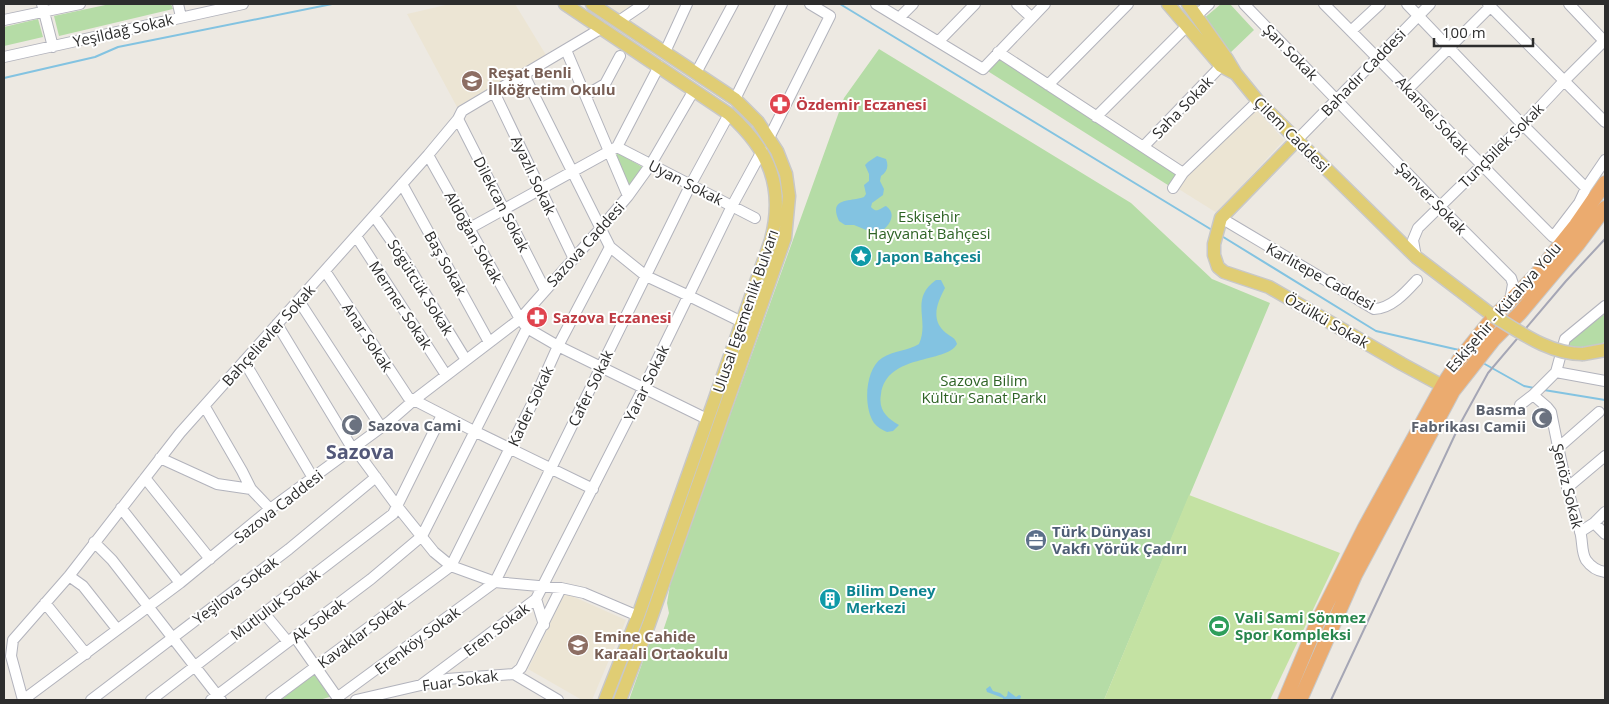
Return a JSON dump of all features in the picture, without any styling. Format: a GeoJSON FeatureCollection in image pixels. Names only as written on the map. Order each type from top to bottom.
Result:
{"type":"FeatureCollection","features":[{"type":"Feature","properties":{"kind":"highway","name":"Eskişehir - Kütahya Yolu"},"geometry":{"type":"LineString","coordinates":[[1285,700],[1318,621],[1365,527],[1448,388],[1465,364],[1480,334],[1492,319],[1536,275],[1576,225],[1605,183]]}},
{"type":"Feature","properties":{"kind":"highway","name":"Eskişehir - Kütahya Yolu"},"geometry":{"type":"LineString","coordinates":[[1465,364],[1520,313],[1578,244],[1605,208]]}},
{"type":"Feature","properties":{"kind":"highway","name":"Eskişehir - Kütahya Yolu"},"geometry":{"type":"LineString","coordinates":[[1300,700],[1356,575],[1448,388]]}},
{"type":"Feature","properties":{"kind":"main road","name":"Ulusal Egemenlik Bulvarı"},"geometry":{"type":"LineString","coordinates":[[565,4],[729,114],[748,130],[762,151],[770,169],[774,185],[776,209],[771,240],[638,616],[605,700]]}},
{"type":"Feature","properties":{"kind":"main road","name":"Ulusal Egemenlik Bulvarı"},"geometry":{"type":"LineString","coordinates":[[592,4],[735,99],[758,122],[777,150],[786,174],[789,196],[785,238],[620,700]]}},
{"type":"Feature","properties":{"kind":"main road","name":"Çilem Caddesi"},"geometry":{"type":"LineString","coordinates":[[1168,4],[1221,66],[1236,74],[1258,101],[1419,259],[1492,315],[1537,342],[1568,354],[1583,354],[1605,350]]}},
{"type":"Feature","properties":{"kind":"main road"},"geometry":{"type":"LineString","coordinates":[[1188,4],[1228,59],[1236,74]]}},
{"type":"Feature","properties":{"kind":"main road"},"geometry":{"type":"LineString","coordinates":[[602,28],[619,21]]}},
{"type":"Feature","properties":{"kind":"main road"},"geometry":{"type":"LineString","coordinates":[[1221,218],[1297,140]]}},
{"type":"Feature","properties":{"kind":"main road"},"geometry":{"type":"LineString","coordinates":[[1274,164],[1282,158],[1293,154],[1315,158]]}},
{"type":"Feature","properties":{"kind":"main road","name":"Özülkü Sokak"},"geometry":{"type":"LineString","coordinates":[[1221,218],[1214,244],[1214,256],[1218,267],[1224,272],[1269,287],[1402,364],[1448,388]]}},
{"type":"Feature","properties":{"kind":"street"},"geometry":{"type":"LineString","coordinates":[[4,20],[42,8],[80,4]]}},
{"type":"Feature","properties":{"kind":"street"},"geometry":{"type":"LineString","coordinates":[[178,4],[181,17]]}},
{"type":"Feature","properties":{"kind":"street","name":"Yeşildağ Sokak"},"geometry":{"type":"LineString","coordinates":[[4,57],[243,4]]}},
{"type":"Feature","properties":{"kind":"street"},"geometry":{"type":"LineString","coordinates":[[619,21],[644,4]]}},
{"type":"Feature","properties":{"kind":"street"},"geometry":{"type":"LineString","coordinates":[[665,52],[687,4]]}},
{"type":"Feature","properties":{"kind":"street"},"geometry":{"type":"LineString","coordinates":[[696,73],[733,4]]}},
{"type":"Feature","properties":{"kind":"street"},"geometry":{"type":"LineString","coordinates":[[735,99],[782,4]]}},
{"type":"Feature","properties":{"kind":"street"},"geometry":{"type":"LineString","coordinates":[[769,138],[830,16],[810,4]]}},
{"type":"Feature","properties":{"kind":"street"},"geometry":{"type":"LineString","coordinates":[[876,4],[983,68],[1045,4]]}},
{"type":"Feature","properties":{"kind":"street"},"geometry":{"type":"LineString","coordinates":[[900,17],[913,4]]}},
{"type":"Feature","properties":{"kind":"street"},"geometry":{"type":"LineString","coordinates":[[939,41],[975,4]]}},
{"type":"Feature","properties":{"kind":"street"},"geometry":{"type":"LineString","coordinates":[[1018,4],[1031,17]]}},
{"type":"Feature","properties":{"kind":"street"},"geometry":{"type":"LineString","coordinates":[[1048,85],[1128,4]]}},
{"type":"Feature","properties":{"kind":"street"},"geometry":{"type":"LineString","coordinates":[[1197,15],[1209,4]]}},
{"type":"Feature","properties":{"kind":"street","name":"Şan Sokak"},"geometry":{"type":"LineString","coordinates":[[1244,4],[1337,100]]}},
{"type":"Feature","properties":{"kind":"street","name":"Akansel Sokak"},"geometry":{"type":"LineString","coordinates":[[1324,4],[1409,88],[1481,166],[1553,237],[1578,203],[1586,188]]}},
{"type":"Feature","properties":{"kind":"street"},"geometry":{"type":"LineString","coordinates":[[1351,31],[1380,4]]}},
{"type":"Feature","properties":{"kind":"street"},"geometry":{"type":"LineString","coordinates":[[1407,4],[1586,188],[1605,160]]}},
{"type":"Feature","properties":{"kind":"street","name":"Bahadır Caddesi"},"geometry":{"type":"LineString","coordinates":[[1297,140],[1430,4]]}},
{"type":"Feature","properties":{"kind":"street"},"geometry":{"type":"LineString","coordinates":[[1570,4],[1605,41]]}},
{"type":"Feature","properties":{"kind":"street"},"geometry":{"type":"LineString","coordinates":[[1409,88],[1489,5],[1605,122]]}},
{"type":"Feature","properties":{"kind":"street"},"geometry":{"type":"LineString","coordinates":[[42,8],[53,46]]}},
{"type":"Feature","properties":{"kind":"street"},"geometry":{"type":"LineString","coordinates":[[1096,116],[1186,27]]}},
{"type":"Feature","properties":{"kind":"street","name":"Bahçelievler Sokak"},"geometry":{"type":"LineString","coordinates":[[23,700],[11,656],[13,640],[69,576],[160,458],[428,155],[458,119],[462,111],[602,28]]}},
{"type":"Feature","properties":{"kind":"street","name":"Tunçbilek Sokak"},"geometry":{"type":"LineString","coordinates":[[1419,259],[1413,247],[1414,236],[1418,228],[1605,41]]}},
{"type":"Feature","properties":{"kind":"street"},"geometry":{"type":"LineString","coordinates":[[566,50],[613,149],[628,196]]}},
{"type":"Feature","properties":{"kind":"street"},"geometry":{"type":"LineString","coordinates":[[998,52],[1183,173]]}},
{"type":"Feature","properties":{"kind":"street"},"geometry":{"type":"LineString","coordinates":[[586,95],[605,84],[620,56]]}},
{"type":"Feature","properties":{"kind":"street"},"geometry":{"type":"LineString","coordinates":[[470,228],[613,149],[659,66]]}},
{"type":"Feature","properties":{"kind":"street","name":"Saha Sokak"},"geometry":{"type":"LineString","coordinates":[[1143,147],[1221,66]]}},
{"type":"Feature","properties":{"kind":"street"},"geometry":{"type":"LineString","coordinates":[[524,75],[610,247],[646,276],[742,322]]}},
{"type":"Feature","properties":{"kind":"street","name":"Sazova Caddesi"},"geometry":{"type":"LineString","coordinates":[[23,700],[86,654],[117,628],[180,583],[270,509],[381,427],[520,319],[628,196],[652,164],[694,90]]}},
{"type":"Feature","properties":{"kind":"street","name":"Ayazlı Sokak"},"geometry":{"type":"LineString","coordinates":[[494,92],[574,259]]}},
{"type":"Feature","properties":{"kind":"street","name":"Şanver Sokak"},"geometry":{"type":"LineString","coordinates":[[1337,100],[1510,278],[1513,284],[1510,302]]}},
{"type":"Feature","properties":{"kind":"street"},"geometry":{"type":"LineString","coordinates":[[1173,188],[1183,173],[1258,101]]}},
{"type":"Feature","properties":{"kind":"street","name":"Cafer Sokak"},"geometry":{"type":"LineString","coordinates":[[495,582],[691,184],[729,114]]}},
{"type":"Feature","properties":{"kind":"street","name":"Dilekcan Sokak"},"geometry":{"type":"LineString","coordinates":[[458,119],[545,290]]}},
{"type":"Feature","properties":{"kind":"street","name":"Uyan Sokak"},"geometry":{"type":"LineString","coordinates":[[613,149],[652,164],[754,218]]}},
{"type":"Feature","properties":{"kind":"street","name":"Yarar Sokak"},"geometry":{"type":"LineString","coordinates":[[543,587],[644,387],[732,206],[762,151]]}},
{"type":"Feature","properties":{"kind":"street","name":"Aldoğan Sokak"},"geometry":{"type":"LineString","coordinates":[[428,155],[520,319],[527,328]]}},
{"type":"Feature","properties":{"kind":"street","name":"Baş Sokak"},"geometry":{"type":"LineString","coordinates":[[402,184],[489,342]]}},
{"type":"Feature","properties":{"kind":"street","name":"Sögütcük Sokak"},"geometry":{"type":"LineString","coordinates":[[374,216],[404,259],[466,360]]}},
{"type":"Feature","properties":{"kind":"street","name":"Karlıtepe Caddesi"},"geometry":{"type":"LineString","coordinates":[[1221,218],[1374,309],[1380,309],[1404,294],[1417,280]]}},
{"type":"Feature","properties":{"kind":"street","name":"Mermer Sokak"},"geometry":{"type":"LineString","coordinates":[[356,236],[446,375]]}},
{"type":"Feature","properties":{"kind":"street","name":"Kader Sokak"},"geometry":{"type":"LineString","coordinates":[[451,566],[533,402],[558,346],[610,247]]}},
{"type":"Feature","properties":{"kind":"street","name":"Anar Sokak"},"geometry":{"type":"LineString","coordinates":[[325,271],[408,397],[414,400]]}},
{"type":"Feature","properties":{"kind":"street"},"geometry":{"type":"LineString","coordinates":[[299,301],[381,427]]}},
{"type":"Feature","properties":{"kind":"street"},"geometry":{"type":"LineString","coordinates":[[1520,405],[1556,372],[1566,340],[1605,306]]}},
{"type":"Feature","properties":{"kind":"street"},"geometry":{"type":"LineString","coordinates":[[277,324],[352,448],[441,560],[451,566],[495,582],[561,588],[584,593],[638,616]]}},
{"type":"Feature","properties":{"kind":"street"},"geometry":{"type":"LineString","coordinates":[[422,536],[527,328],[558,346],[707,419]]}},
{"type":"Feature","properties":{"kind":"street"},"geometry":{"type":"LineString","coordinates":[[244,361],[313,478]]}},
{"type":"Feature","properties":{"kind":"street"},"geometry":{"type":"LineString","coordinates":[[1556,372],[1605,381]]}},
{"type":"Feature","properties":{"kind":"street","name":"Şenöz Sokak"},"geometry":{"type":"LineString","coordinates":[[1533,395],[1547,406],[1551,412],[1567,488],[1583,543],[1582,552],[1594,569],[1605,572]]}},
{"type":"Feature","properties":{"kind":"street"},"geometry":{"type":"LineString","coordinates":[[414,400],[474,432],[593,489]]}},
{"type":"Feature","properties":{"kind":"street"},"geometry":{"type":"LineString","coordinates":[[205,407],[251,489],[270,509]]}},
{"type":"Feature","properties":{"kind":"street"},"geometry":{"type":"LineString","coordinates":[[1558,448],[1599,412]]}},
{"type":"Feature","properties":{"kind":"street","name":"Mutluluk Sokak"},"geometry":{"type":"LineString","coordinates":[[151,700],[393,514],[442,415]]}},
{"type":"Feature","properties":{"kind":"street"},"geometry":{"type":"LineString","coordinates":[[160,458],[218,484],[251,489]]}},
{"type":"Feature","properties":{"kind":"street"},"geometry":{"type":"LineString","coordinates":[[1567,488],[1603,463]]}},
{"type":"Feature","properties":{"kind":"street","name":"Yeşilova Sokak"},"geometry":{"type":"LineString","coordinates":[[91,700],[220,603],[376,477]]}},
{"type":"Feature","properties":{"kind":"street"},"geometry":{"type":"LineString","coordinates":[[145,478],[210,559]]}},
{"type":"Feature","properties":{"kind":"street"},"geometry":{"type":"LineString","coordinates":[[121,508],[180,583]]}},
{"type":"Feature","properties":{"kind":"street"},"geometry":{"type":"LineString","coordinates":[[1580,532],[1594,523],[1605,512]]}},
{"type":"Feature","properties":{"kind":"street"},"geometry":{"type":"LineString","coordinates":[[1594,523],[1605,534]]}},
{"type":"Feature","properties":{"kind":"street","name":"Ak Sokak"},"geometry":{"type":"LineString","coordinates":[[216,698],[371,579],[422,536]]}},
{"type":"Feature","properties":{"kind":"street"},"geometry":{"type":"LineString","coordinates":[[94,542],[112,560],[148,606],[216,698]]}},
{"type":"Feature","properties":{"kind":"street","name":"Kavaklar Sokak"},"geometry":{"type":"LineString","coordinates":[[271,700],[451,566]]}},
{"type":"Feature","properties":{"kind":"street"},"geometry":{"type":"LineString","coordinates":[[69,576],[84,586],[117,628]]}},
{"type":"Feature","properties":{"kind":"street","name":"Erenköy Sokak"},"geometry":{"type":"LineString","coordinates":[[339,699],[495,582]]}},
{"type":"Feature","properties":{"kind":"street","name":"Eren Sokak"},"geometry":{"type":"LineString","coordinates":[[421,685],[536,599],[543,587]]}},
{"type":"Feature","properties":{"kind":"street"},"geometry":{"type":"LineString","coordinates":[[514,674],[521,668],[561,588]]}},
{"type":"Feature","properties":{"kind":"street"},"geometry":{"type":"LineString","coordinates":[[536,599],[544,625]]}},
{"type":"Feature","properties":{"kind":"street"},"geometry":{"type":"LineString","coordinates":[[45,603],[86,654]]}},
{"type":"Feature","properties":{"kind":"street"},"geometry":{"type":"LineString","coordinates":[[264,613],[317,666],[339,699]]}},
{"type":"Feature","properties":{"kind":"street","name":"Fuar Sokak"},"geometry":{"type":"LineString","coordinates":[[356,700],[447,679],[514,674],[558,700]]}},
{"type":"Feature","properties":{"kind":"shaded area","name":"Reşat Benli İlköğretim Okulu"},"geometry":{"type":"Polygon","coordinates":[[[450,4],[515,4],[546,55],[457,107],[407,14],[450,4]]]}},
{"type":"Feature","properties":{"kind":"shaded area"},"geometry":{"type":"Polygon","coordinates":[[[602,4],[638,4],[621,17],[602,4]]]}},
{"type":"Feature","properties":{"kind":"shaded area"},"geometry":{"type":"Polygon","coordinates":[[[1255,108],[1284,140],[1217,213],[1177,188],[1186,174],[1255,108]]]}},
{"type":"Feature","properties":{"kind":"shaded area","name":"Emine Cahide Karaali Ortaokulu"},"geometry":{"type":"Polygon","coordinates":[[[565,593],[626,620],[592,700],[582,700],[528,669],[565,593]]]}},
{"type":"Feature","properties":{"kind":"green space"},"geometry":{"type":"Polygon","coordinates":[[[110,4],[171,4],[173,9],[59,36],[54,16],[110,4]]]}},
{"type":"Feature","properties":{"kind":"green space"},"geometry":{"type":"Polygon","coordinates":[[[1221,4],[1230,4],[1254,30],[1229,54],[1203,19],[1221,4]]]}},
{"type":"Feature","properties":{"kind":"green space"},"geometry":{"type":"Polygon","coordinates":[[[38,19],[43,37],[4,46],[4,27],[38,19]]]}},
{"type":"Feature","properties":{"kind":"green space","name":"Sazova Bilim Kültür Sanat Parkı"},"geometry":{"type":"Polygon","coordinates":[[[879,49],[1131,203],[1212,279],[1270,303],[1104,700],[629,700],[649,644],[660,640],[669,613],[667,603],[671,579],[844,98],[879,49]]]}},
{"type":"Feature","properties":{"kind":"green space"},"geometry":{"type":"Polygon","coordinates":[[[999,55],[1180,174],[1171,187],[986,70],[999,55]]]}},
{"type":"Feature","properties":{"kind":"green space"},"geometry":{"type":"Polygon","coordinates":[[[618,153],[644,168],[629,188],[615,156],[618,153]]]}},
{"type":"Feature","properties":{"kind":"green space"},"geometry":{"type":"Polygon","coordinates":[[[1605,314],[1605,342],[1586,347],[1576,348],[1567,346],[1569,340],[1605,314]]]}},
{"type":"Feature","properties":{"kind":"green space","name":"Vali Sami Sönmez Spor Kompleksi"},"geometry":{"type":"Polygon","coordinates":[[[1189,495],[1340,553],[1270,700],[1104,700],[1189,495]]]}},
{"type":"Feature","properties":{"kind":"green space"},"geometry":{"type":"Polygon","coordinates":[[[317,671],[333,696],[319,700],[281,700],[317,671]]]}},
{"type":"Feature","properties":{"kind":"water"},"geometry":{"type":"Polygon","coordinates":[[[877,156],[886,159],[887,166],[880,181],[884,189],[883,195],[872,203],[871,207],[877,210],[886,206],[890,210],[891,218],[887,226],[876,234],[854,225],[845,225],[839,221],[836,208],[842,202],[864,197],[866,194],[864,185],[869,181],[869,174],[865,165],[877,156]]]}},
{"type":"Feature","properties":{"kind":"water"},"geometry":{"type":"Polygon","coordinates":[[[936,280],[941,280],[945,288],[936,311],[938,323],[946,333],[954,338],[957,344],[951,350],[905,365],[894,372],[886,381],[880,400],[882,409],[887,416],[899,425],[893,431],[887,432],[877,426],[870,416],[867,398],[869,379],[876,363],[882,358],[919,344],[923,327],[922,302],[928,287],[936,280]]]}},
{"type":"Feature","properties":{"kind":"water"},"geometry":{"type":"Polygon","coordinates":[[[990,686],[993,691],[1005,697],[1008,691],[1016,697],[1019,695],[1021,696],[1020,700],[1003,700],[1003,698],[987,692],[986,689],[990,686]]]}},
{"type":"Feature","properties":{"kind":"waterway"},"geometry":{"type":"LineString","coordinates":[[4,78],[95,57],[118,47],[332,4]]}},
{"type":"Feature","properties":{"kind":"waterway"},"geometry":{"type":"LineString","coordinates":[[840,4],[1212,230]]}},
{"type":"Feature","properties":{"kind":"waterway"},"geometry":{"type":"LineString","coordinates":[[1220,235],[1376,331],[1459,350]]}},
{"type":"Feature","properties":{"kind":"waterway"},"geometry":{"type":"LineString","coordinates":[[1483,363],[1524,386],[1534,388]]}},
{"type":"Feature","properties":{"kind":"waterway"},"geometry":{"type":"LineString","coordinates":[[1544,390],[1605,400]]}},
{"type":"Feature","properties":{"kind":"railway"},"geometry":{"type":"LineString","coordinates":[[1331,700],[1460,424],[1488,373],[1566,281],[1605,239]]}},
{"type":"Feature","properties":{"kind":"place","name":"Reşat Benli İlköğretim Okulu"},"geometry":{"type":"Point","coordinates":[472,81]}},
{"type":"Feature","properties":{"kind":"place","name":"Özdemir Eczanesi"},"geometry":{"type":"Point","coordinates":[780,104]}},
{"type":"Feature","properties":{"kind":"place","name":"Japon Bahçesi"},"geometry":{"type":"Point","coordinates":[861,256]}},
{"type":"Feature","properties":{"kind":"place","name":"Sazova Eczanesi"},"geometry":{"type":"Point","coordinates":[537,317]}},
{"type":"Feature","properties":{"kind":"place","name":"Basma Fabrikası Camii"},"geometry":{"type":"Point","coordinates":[1542,418]}},
{"type":"Feature","properties":{"kind":"place","name":"Sazova Cami"},"geometry":{"type":"Point","coordinates":[352,425]}},
{"type":"Feature","properties":{"kind":"place","name":"Türk Dünyası Vakfı Yörük Çadırı"},"geometry":{"type":"Point","coordinates":[1036,540]}},
{"type":"Feature","properties":{"kind":"place","name":"Bilim Deney Merkezi"},"geometry":{"type":"Point","coordinates":[830,599]}},
{"type":"Feature","properties":{"kind":"place","name":"Vali Sami Sönmez Spor Kompleksi"},"geometry":{"type":"Point","coordinates":[1219,626]}},
{"type":"Feature","properties":{"kind":"place","name":"Emine Cahide Karaali Ortaokulu"},"geometry":{"type":"Point","coordinates":[578,645]}},
{"type":"Feature","properties":{"kind":"district","name":"Sazova"},"geometry":{"type":"Point","coordinates":[360,451]}},
{"type":"Feature","properties":{"kind":"park label","name":"Eskişehir Hayvanat Bahçesi"},"geometry":{"type":"Point","coordinates":[929,224]}}]}
